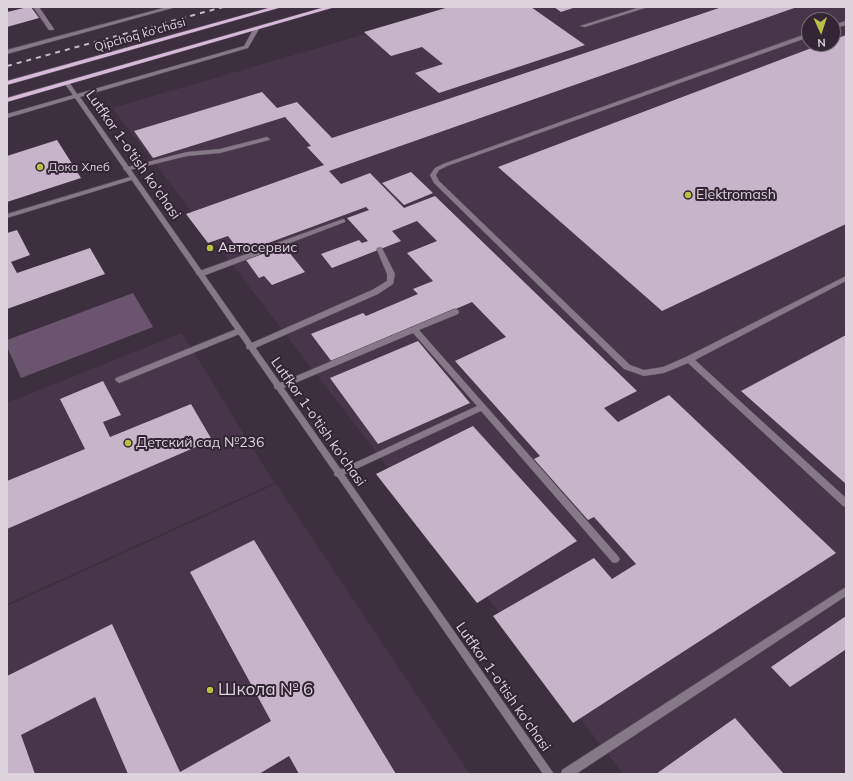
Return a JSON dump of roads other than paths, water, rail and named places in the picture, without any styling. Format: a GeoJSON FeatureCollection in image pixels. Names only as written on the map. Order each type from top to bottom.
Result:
{"type":"FeatureCollection","features":[{"type":"Feature","properties":{"kind":"main road","name":"Qipchoq ko'chasi"},"geometry":{"type":"LineString","coordinates":[[7,83],[279,7]]}},
{"type":"Feature","properties":{"kind":"main road","name":"Qipchoq ko'chasi"},"geometry":{"type":"LineString","coordinates":[[7,100],[332,7]]}},
{"type":"Feature","properties":{"kind":"main road"},"geometry":{"type":"LineString","coordinates":[[244,17],[256,29]]}},
{"type":"Feature","properties":{"kind":"street"},"geometry":{"type":"LineString","coordinates":[[36,7],[51,29]]}},
{"type":"Feature","properties":{"kind":"street"},"geometry":{"type":"LineString","coordinates":[[7,52],[173,7]]}},
{"type":"Feature","properties":{"kind":"street"},"geometry":{"type":"LineString","coordinates":[[583,26],[645,7]]}},
{"type":"Feature","properties":{"kind":"street"},"geometry":{"type":"LineString","coordinates":[[7,116],[246,47],[256,29]]}},
{"type":"Feature","properties":{"kind":"street"},"geometry":{"type":"LineString","coordinates":[[801,38],[445,165],[436,169],[433,175],[436,182],[627,367],[644,373],[664,370],[689,359],[846,278]]}},
{"type":"Feature","properties":{"kind":"street","name":"Lutfkor 1-o'tish ko'chasi"},"geometry":{"type":"LineString","coordinates":[[67,83],[338,474],[549,774]]}},
{"type":"Feature","properties":{"kind":"street"},"geometry":{"type":"LineString","coordinates":[[126,169],[164,158],[220,151],[267,139]]}},
{"type":"Feature","properties":{"kind":"street"},"geometry":{"type":"LineString","coordinates":[[7,216],[133,178]]}},
{"type":"Feature","properties":{"kind":"street"},"geometry":{"type":"LineString","coordinates":[[200,274],[343,220]]}},
{"type":"Feature","properties":{"kind":"street"},"geometry":{"type":"LineString","coordinates":[[250,347],[375,292],[390,282],[391,274],[380,250]]}},
{"type":"Feature","properties":{"kind":"street"},"geometry":{"type":"LineString","coordinates":[[278,386],[456,312]]}},
{"type":"Feature","properties":{"kind":"street"},"geometry":{"type":"LineString","coordinates":[[414,329],[615,559]]}},
{"type":"Feature","properties":{"kind":"street"},"geometry":{"type":"LineString","coordinates":[[119,380],[239,331]]}},
{"type":"Feature","properties":{"kind":"street"},"geometry":{"type":"LineString","coordinates":[[689,359],[846,503]]}},
{"type":"Feature","properties":{"kind":"street"},"geometry":{"type":"LineString","coordinates":[[338,474],[482,407]]}},
{"type":"Feature","properties":{"kind":"street"},"geometry":{"type":"LineString","coordinates":[[566,774],[846,591]]}},
{"type":"Feature","properties":{"kind":"railway"},"geometry":{"type":"LineString","coordinates":[[7,66],[223,7]]}},
{"type":"Feature","properties":{"kind":"place","name":"Дока Хлеб"},"geometry":{"type":"Point","coordinates":[40,167]}},
{"type":"Feature","properties":{"kind":"place","name":"Elektromash"},"geometry":{"type":"Point","coordinates":[688,195]}},
{"type":"Feature","properties":{"kind":"place","name":"Автосервис"},"geometry":{"type":"Point","coordinates":[210,248]}},
{"type":"Feature","properties":{"kind":"place","name":"Детский сад №236"},"geometry":{"type":"Point","coordinates":[128,443]}},
{"type":"Feature","properties":{"kind":"place","name":"Школа № 6"},"geometry":{"type":"Point","coordinates":[210,690]}}]}
